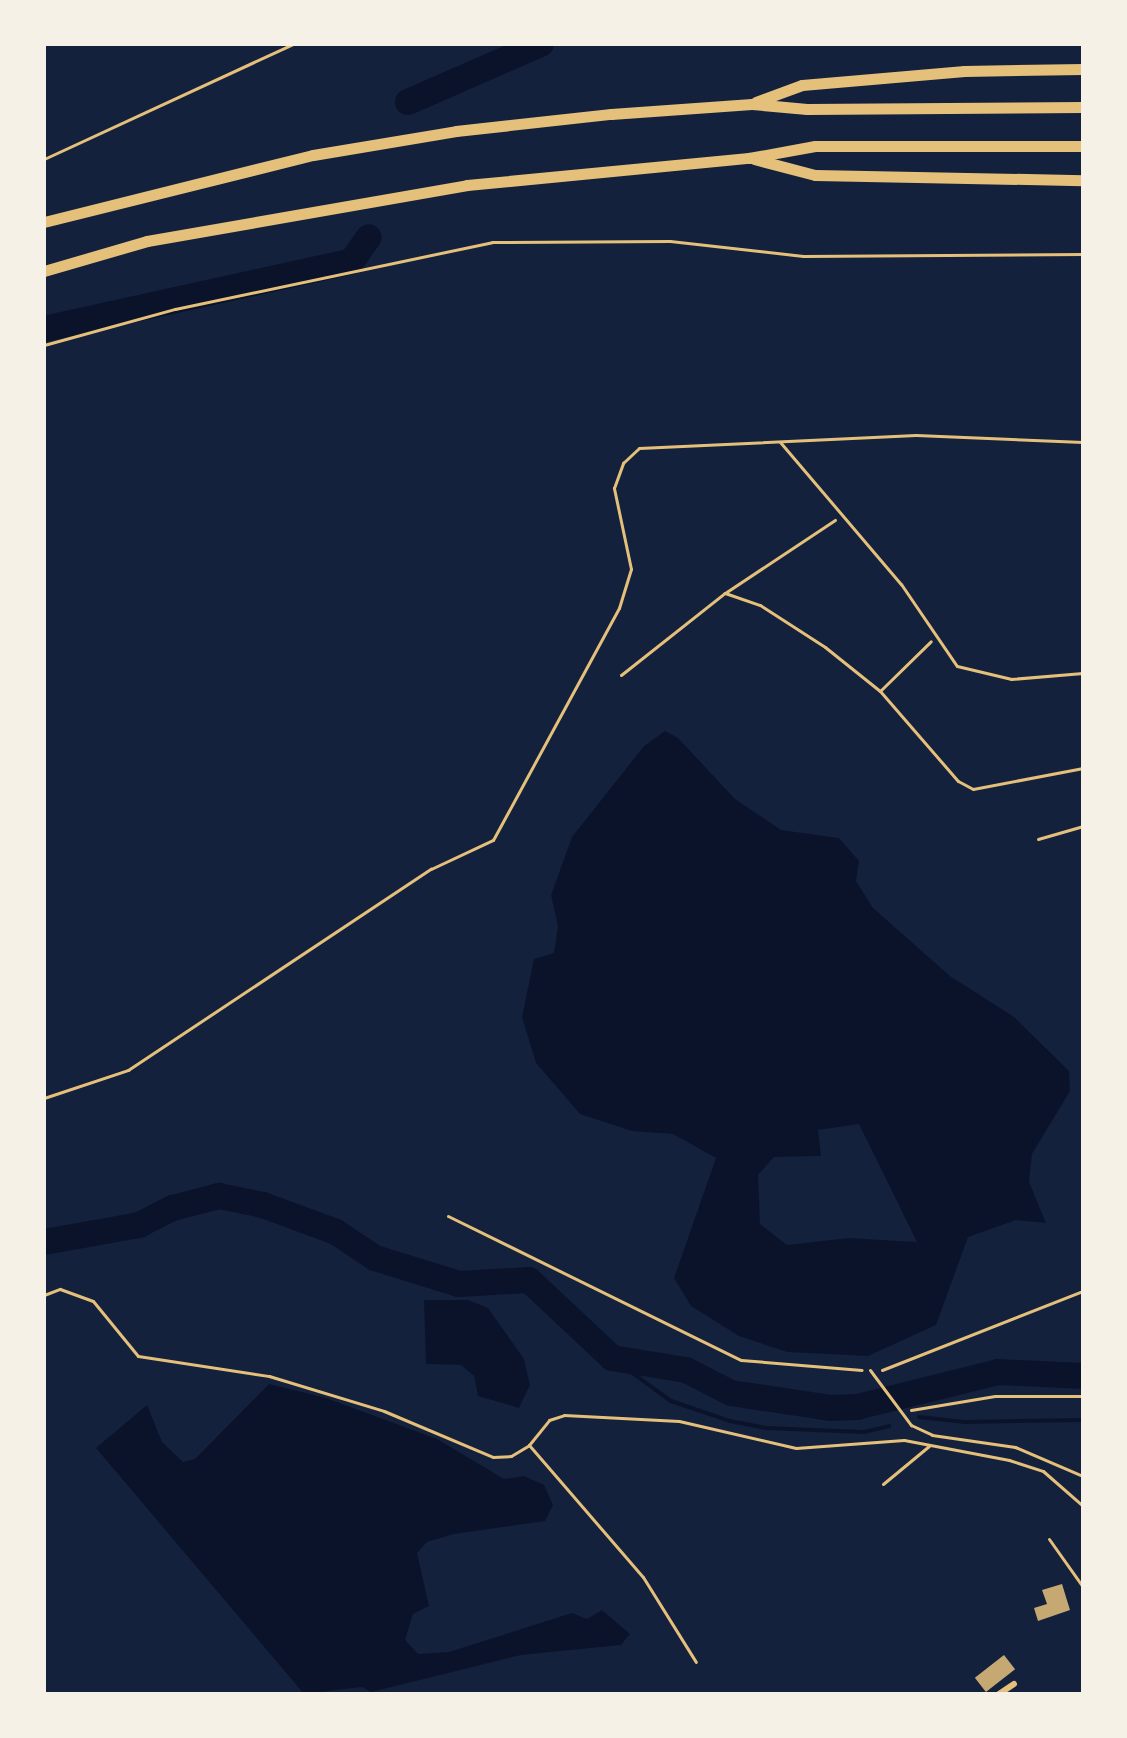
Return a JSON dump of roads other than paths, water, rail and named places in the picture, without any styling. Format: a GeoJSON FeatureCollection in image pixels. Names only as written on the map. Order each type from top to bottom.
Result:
{"type":"FeatureCollection","features":[{"type":"Feature","properties":{"kind":"highway"},"geometry":{"type":"LineString","coordinates":[[752,104],[802,85],[964,71],[1083,69]]}},
{"type":"Feature","properties":{"kind":"highway"},"geometry":{"type":"LineString","coordinates":[[44,222],[237,171],[441,134],[752,104],[807,109],[1083,107]]}},
{"type":"Feature","properties":{"kind":"highway"},"geometry":{"type":"LineString","coordinates":[[44,271],[147,241],[300,211],[467,185],[749,158],[815,146],[1083,146]]}},
{"type":"Feature","properties":{"kind":"highway"},"geometry":{"type":"LineString","coordinates":[[749,158],[815,175],[1083,180]]}},
{"type":"Feature","properties":{"kind":"street"},"geometry":{"type":"LineString","coordinates":[[1003,1693],[1014,1684]]}},
{"type":"Feature","properties":{"kind":"lane"},"geometry":{"type":"LineString","coordinates":[[44,159],[293,44]]}},
{"type":"Feature","properties":{"kind":"lane"},"geometry":{"type":"LineString","coordinates":[[44,1098],[128,1070],[431,869],[493,840],[619,608],[631,569],[614,488],[623,463],[639,448],[916,435],[1083,442]]}},
{"type":"Feature","properties":{"kind":"lane"},"geometry":{"type":"LineString","coordinates":[[780,442],[843,515],[957,666],[1011,679],[1083,673]]}},
{"type":"Feature","properties":{"kind":"lane"},"geometry":{"type":"LineString","coordinates":[[44,1295],[60,1289],[93,1301],[138,1356],[269,1376],[384,1411],[493,1457],[511,1456],[529,1445],[549,1420],[583,1414],[691,1423],[796,1448],[904,1440],[1043,1471],[1083,1506]]}},
{"type":"Feature","properties":{"kind":"lane"},"geometry":{"type":"LineString","coordinates":[[870,1370],[902,1417],[911,1425],[932,1435],[1015,1447],[1083,1476]]}},
{"type":"Feature","properties":{"kind":"lane"},"geometry":{"type":"LineString","coordinates":[[529,1445],[643,1577],[696,1662]]}},
{"type":"Feature","properties":{"kind":"lane"},"geometry":{"type":"LineString","coordinates":[[883,1484],[929,1446]]}},
{"type":"Feature","properties":{"kind":"lane"},"geometry":{"type":"LineString","coordinates":[[1049,1539],[1083,1587]]}},
{"type":"Feature","properties":{"kind":"water"},"geometry":{"type":"Polygon","coordinates":[[[665,731],[678,738],[735,799],[781,830],[839,838],[859,861],[856,881],[873,908],[950,976],[1014,1017],[1069,1071],[1070,1091],[1032,1154],[1029,1182],[1046,1223],[1016,1220],[968,1237],[936,1325],[868,1356],[787,1352],[739,1336],[691,1306],[674,1278],[716,1158],[673,1134],[632,1131],[580,1114],[536,1063],[522,1017],[534,959],[554,953],[558,926],[551,895],[572,837],[644,746],[665,731]],[[859,1124],[818,1130],[821,1156],[774,1157],[758,1175],[760,1224],[787,1245],[848,1238],[917,1242],[859,1124]]]}},
{"type":"Feature","properties":{"kind":"water"},"geometry":{"type":"Polygon","coordinates":[[[424,1300],[468,1300],[488,1308],[524,1359],[530,1385],[519,1408],[478,1396],[474,1376],[461,1365],[426,1364],[424,1300]]]}},
{"type":"Feature","properties":{"kind":"water"},"geometry":{"type":"Polygon","coordinates":[[[269,1384],[326,1398],[437,1439],[504,1479],[524,1476],[544,1485],[553,1505],[545,1521],[454,1534],[427,1542],[417,1553],[429,1606],[413,1614],[405,1640],[418,1654],[449,1652],[572,1613],[587,1619],[602,1610],[630,1634],[621,1645],[521,1655],[371,1692],[362,1687],[304,1694],[96,1448],[147,1405],[162,1442],[183,1462],[195,1459],[269,1384]]]}},
{"type":"Feature","properties":{"kind":"waterway"},"geometry":{"type":"LineString","coordinates":[[408,102],[541,44]]}},
{"type":"Feature","properties":{"kind":"waterway"},"geometry":{"type":"LineString","coordinates":[[44,329],[352,261],[369,237]]}},
{"type":"Feature","properties":{"kind":"waterway"},"geometry":{"type":"LineString","coordinates":[[44,1242],[139,1225],[173,1208],[219,1196],[263,1205],[336,1232],[375,1258],[459,1284],[529,1280],[612,1358],[686,1370],[731,1393],[830,1408],[857,1407],[998,1372],[1083,1376]]}},
{"type":"Feature","properties":{"kind":"waterway"},"geometry":{"type":"LineString","coordinates":[[612,1358],[671,1401],[730,1421],[765,1428],[864,1432],[889,1426]]}},
{"type":"Feature","properties":{"kind":"waterway"},"geometry":{"type":"LineString","coordinates":[[919,1417],[965,1422],[1083,1420]]}}]}
